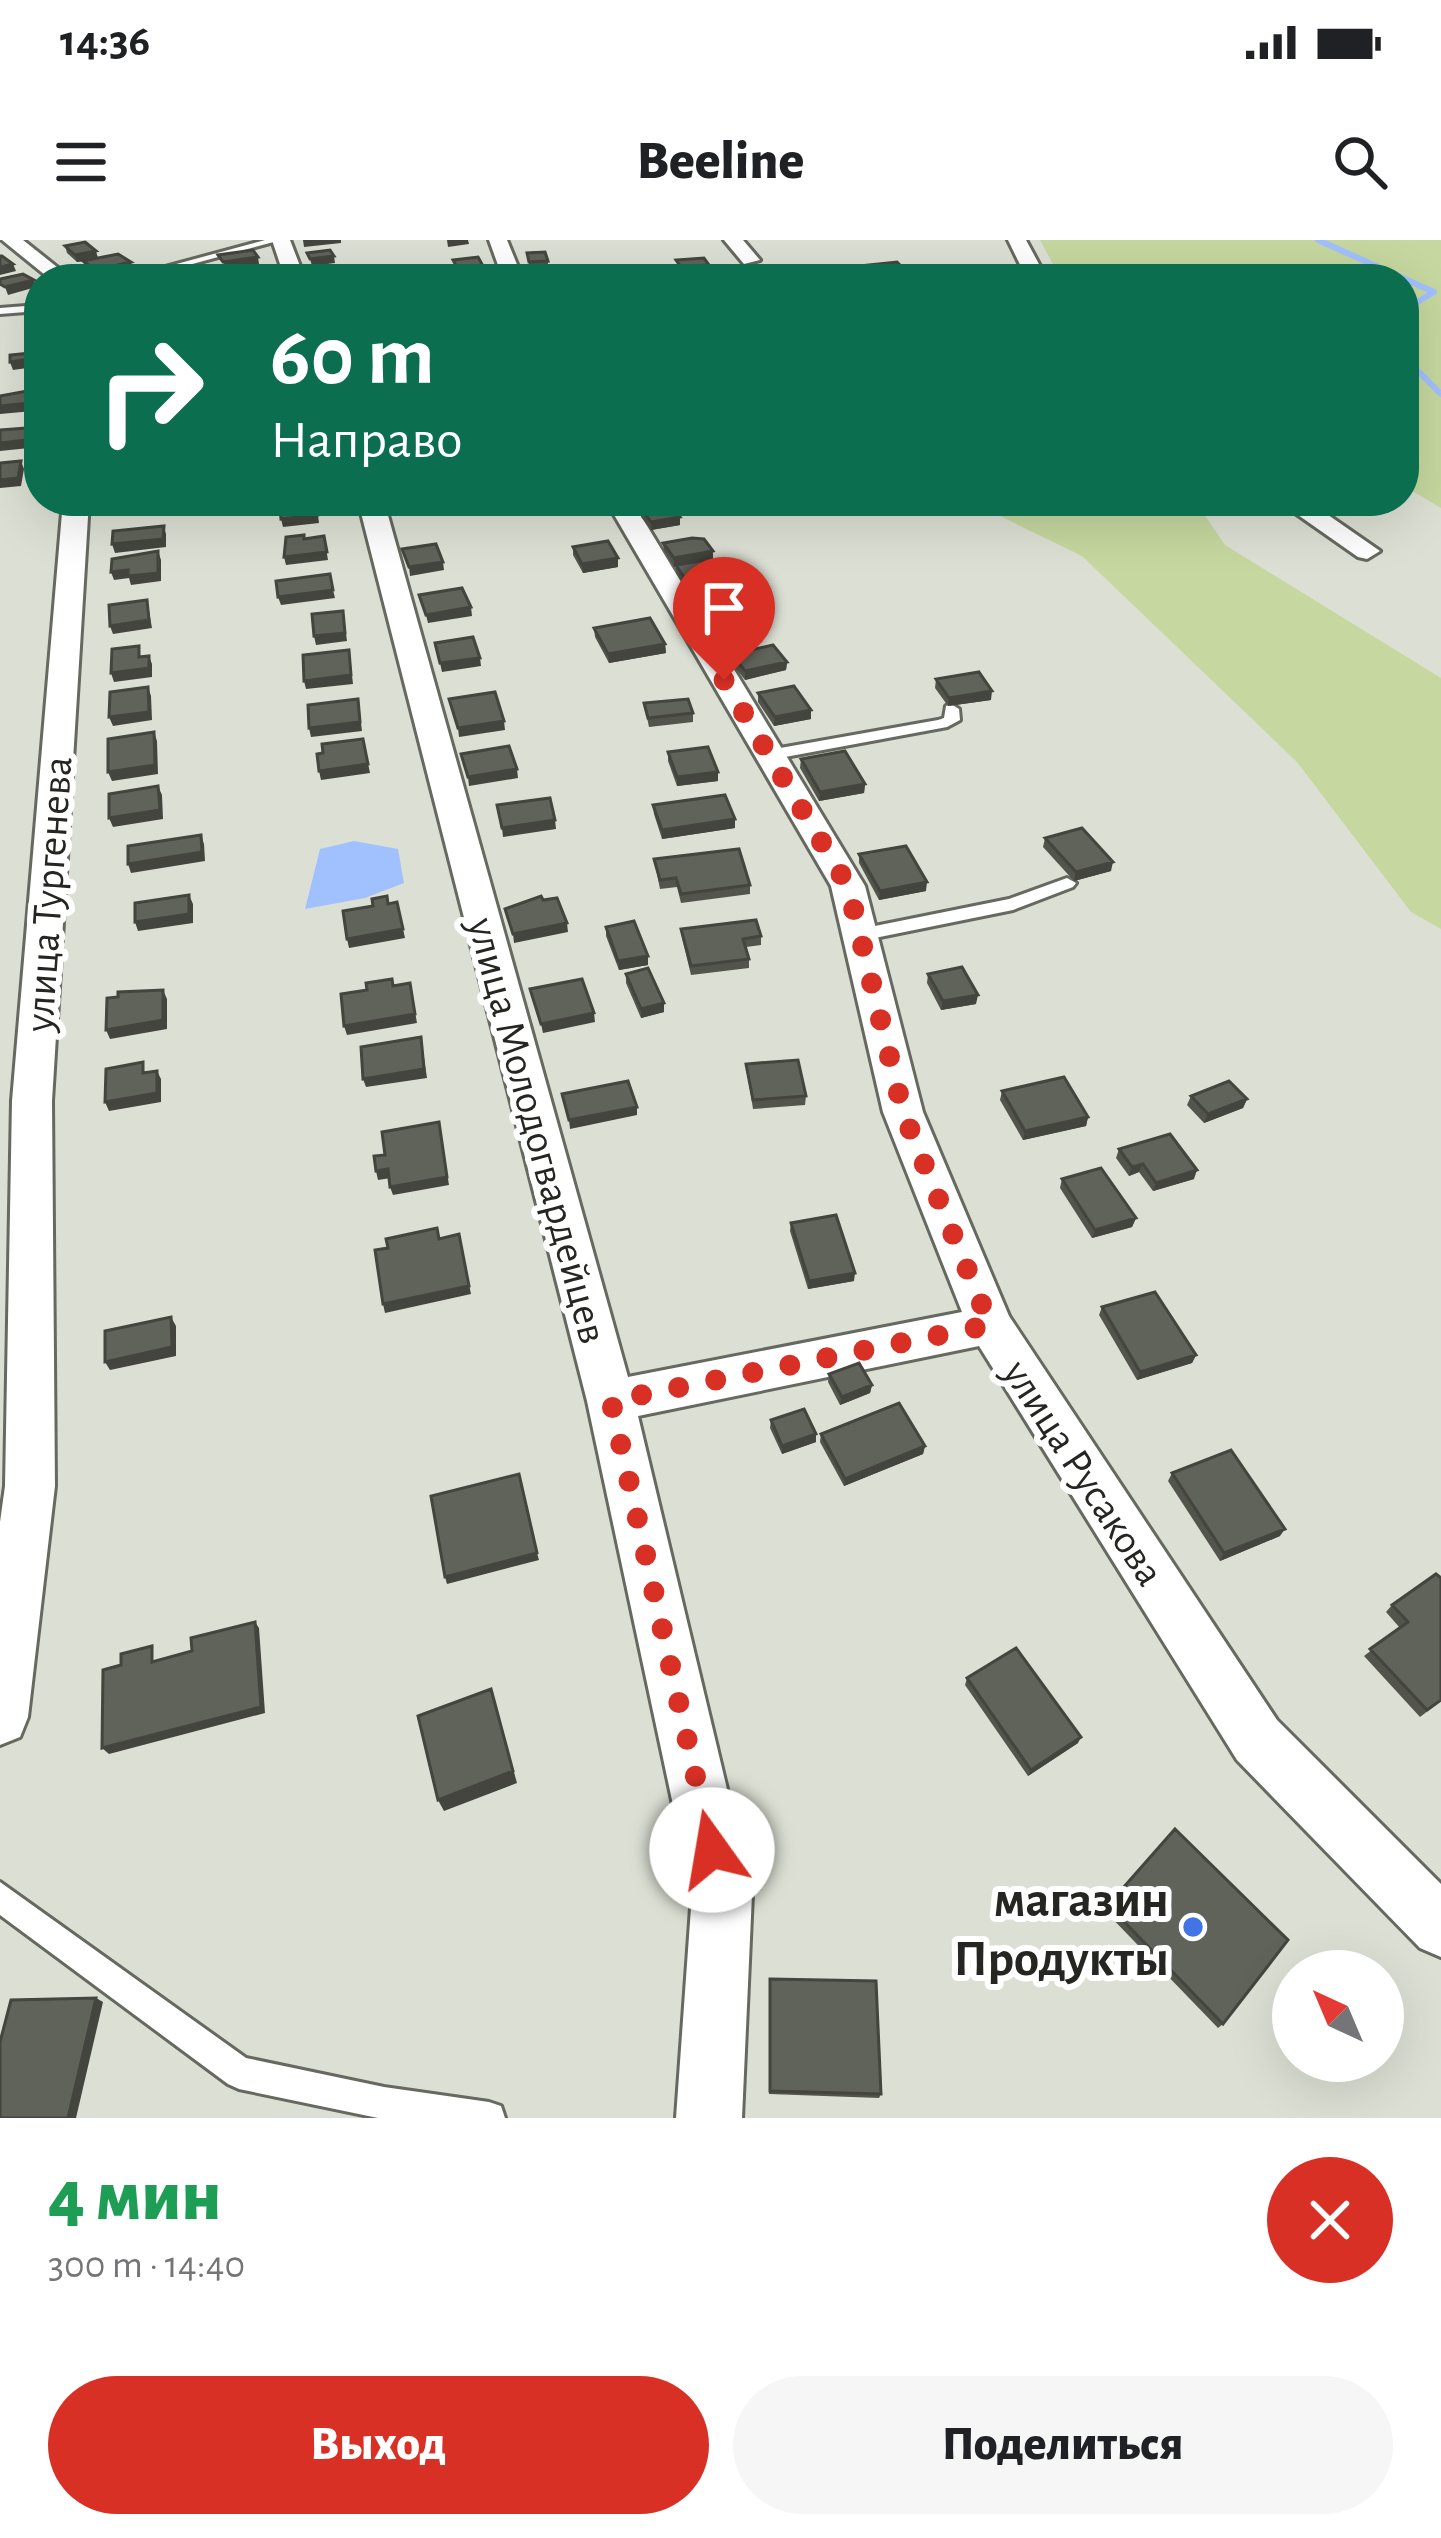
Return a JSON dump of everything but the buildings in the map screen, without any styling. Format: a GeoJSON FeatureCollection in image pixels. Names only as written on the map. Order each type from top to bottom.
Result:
{"type":"FeatureCollection","features":[{"type":"Feature","properties":{"kind":"street"},"geometry":{"type":"LineString","coordinates":[[11,240],[42,264]]}},
{"type":"Feature","properties":{"kind":"street","name":"улица Тургенева"},"geometry":{"type":"LineString","coordinates":[[0,1717],[30,1486],[32,1101],[75,516]]}},
{"type":"Feature","properties":{"kind":"street","name":"улица Молодогвардейцев"},"geometry":{"type":"LineString","coordinates":[[375,516],[611,1401],[722,1894],[709,2118]]}},
{"type":"Feature","properties":{"kind":"street","name":"улица Русакова"},"geometry":{"type":"LineString","coordinates":[[628,516],[848,886],[903,1112],[990,1325],[1257,1740],[1441,1927]]}},
{"type":"Feature","properties":{"kind":"street"},"geometry":{"type":"LineString","coordinates":[[1314,516],[1366,551]]}},
{"type":"Feature","properties":{"kind":"street"},"geometry":{"type":"LineString","coordinates":[[611,1401],[990,1325]]}},
{"type":"Feature","properties":{"kind":"lane"},"geometry":{"type":"LineString","coordinates":[[184,264],[278,240]]}},
{"type":"Feature","properties":{"kind":"lane"},"geometry":{"type":"LineString","coordinates":[[769,755],[942,724],[952,720],[951,709]]}},
{"type":"Feature","properties":{"kind":"lane"},"geometry":{"type":"LineString","coordinates":[[860,934],[1013,904],[1067,884]]}},
{"type":"Feature","properties":{"kind":"lane"},"geometry":{"type":"LineString","coordinates":[[0,1897],[239,2073],[384,2103],[489,2118]]}},
{"type":"Feature","properties":{"kind":"green space"},"geometry":{"type":"Polygon","coordinates":[[[1040,240],[1441,240],[1441,508],[1419,495],[1419,264],[1053,264],[1040,240]]]}},
{"type":"Feature","properties":{"kind":"green space"},"geometry":{"type":"Polygon","coordinates":[[[1000,516],[1205,516],[1225,545],[1441,678],[1441,929],[1411,912],[1297,762],[1082,556],[1000,516]]]}},
{"type":"Feature","properties":{"kind":"water"},"geometry":{"type":"Polygon","coordinates":[[[354,841],[398,849],[404,883],[365,898],[305,909],[320,849],[354,841]]]}},
{"type":"Feature","properties":{"kind":"waterway"},"geometry":{"type":"LineString","coordinates":[[1318,240],[1372,264]]}},
{"type":"Feature","properties":{"kind":"waterway"},"geometry":{"type":"LineString","coordinates":[[1419,285],[1434,292],[1419,301]]}},
{"type":"Feature","properties":{"kind":"waterway"},"geometry":{"type":"LineString","coordinates":[[1419,372],[1441,394]]}},
{"type":"Feature","properties":{"kind":"place","name":"магазин Продукты"},"geometry":{"type":"Point","coordinates":[1193,1927]}},
{"type":"Feature","properties":{"kind":"route"},"geometry":{"type":"LineString","coordinates":[[712,1850],[611,1401],[990,1325],[903,1112],[848,886],[724,680]]}}]}
